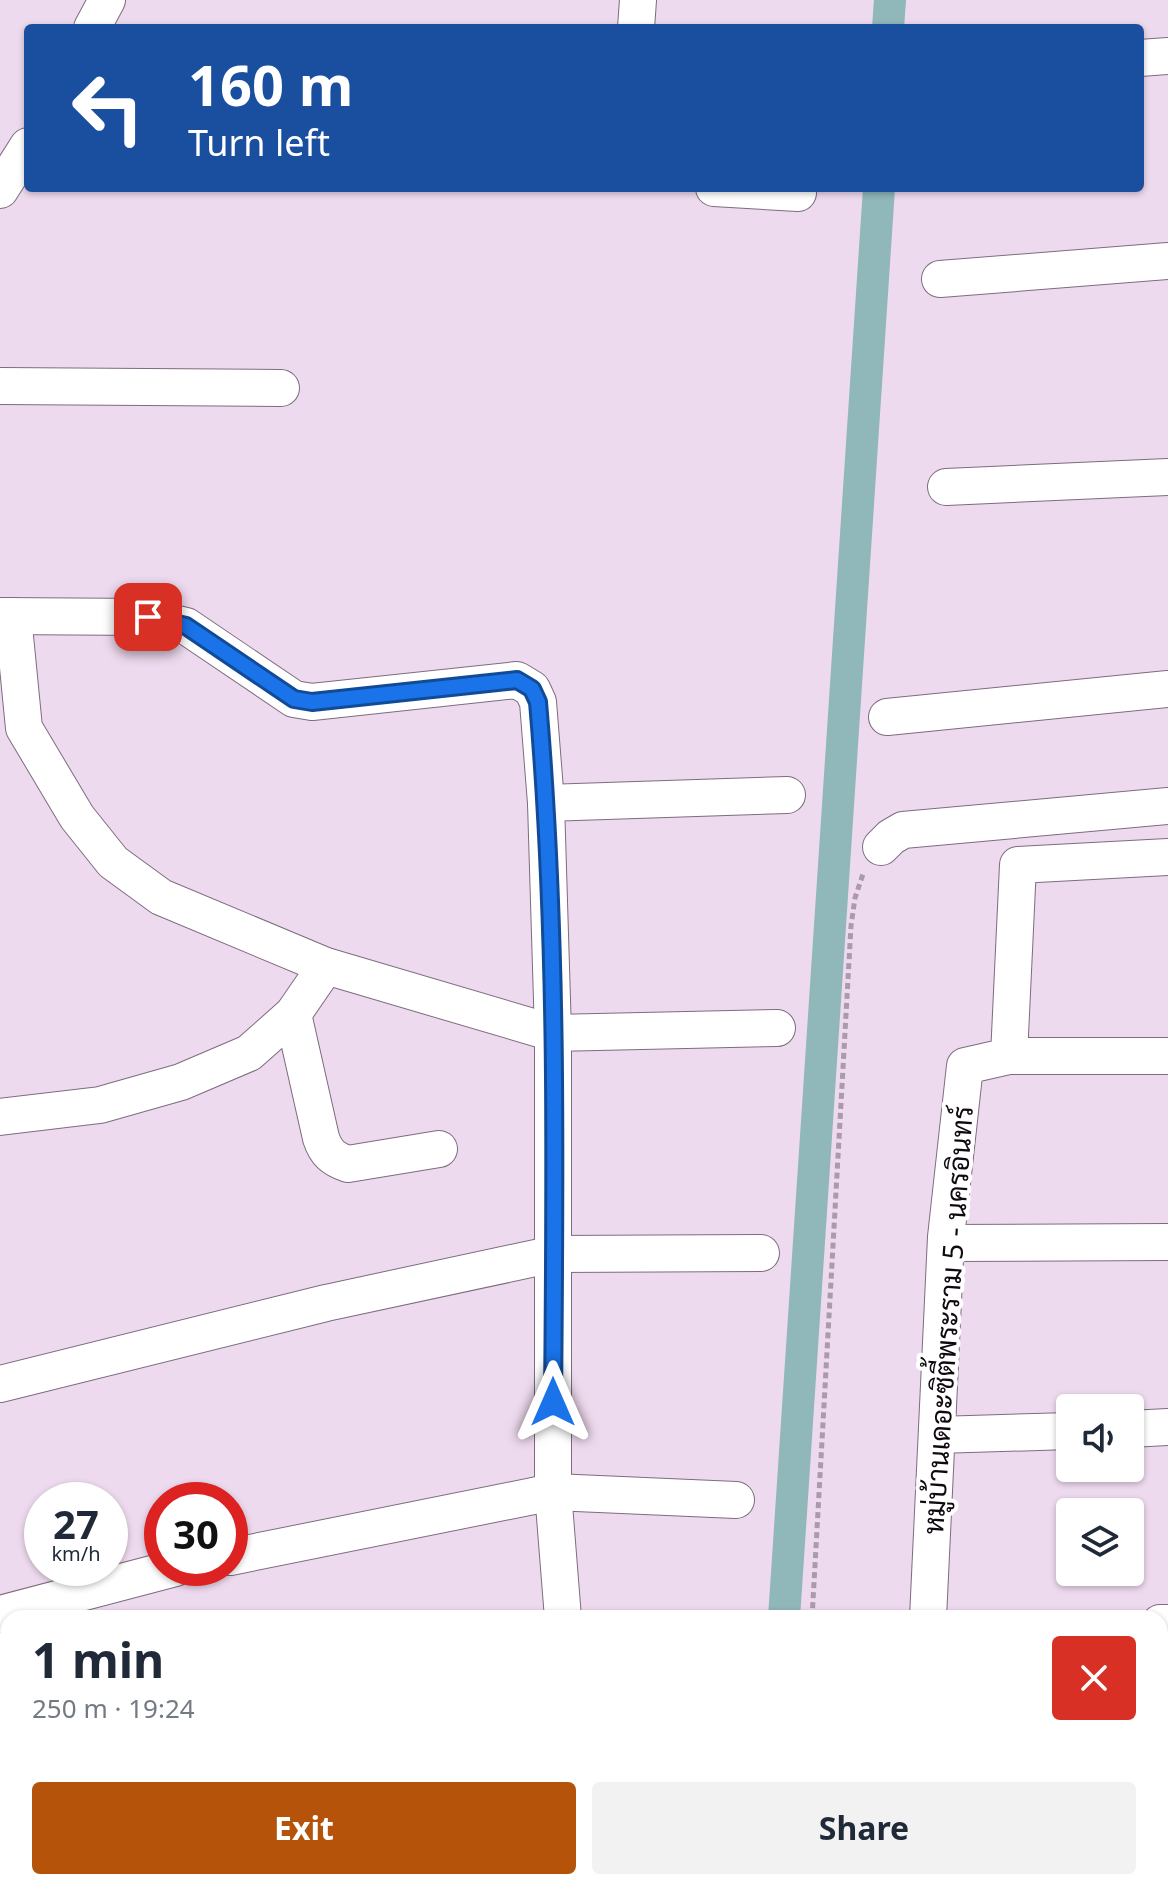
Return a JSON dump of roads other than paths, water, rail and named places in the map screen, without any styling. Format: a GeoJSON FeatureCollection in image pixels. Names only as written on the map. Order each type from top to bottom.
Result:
{"type":"FeatureCollection","features":[{"type":"Feature","properties":{"kind":"street"},"geometry":{"type":"LineString","coordinates":[[94,24],[107,0]]}},
{"type":"Feature","properties":{"kind":"street"},"geometry":{"type":"LineString","coordinates":[[636,24],[638,0]]}},
{"type":"Feature","properties":{"kind":"street"},"geometry":{"type":"LineString","coordinates":[[1144,58],[1168,56]]}},
{"type":"Feature","properties":{"kind":"street"},"geometry":{"type":"LineString","coordinates":[[0,190],[21,148]]}},
{"type":"Feature","properties":{"kind":"street"},"geometry":{"type":"LineString","coordinates":[[781,192],[798,193]]}},
{"type":"Feature","properties":{"kind":"street"},"geometry":{"type":"LineString","coordinates":[[940,279],[1168,261]]}},
{"type":"Feature","properties":{"kind":"street"},"geometry":{"type":"LineString","coordinates":[[0,386],[281,388]]}},
{"type":"Feature","properties":{"kind":"street"},"geometry":{"type":"LineString","coordinates":[[946,487],[1168,477]]}},
{"type":"Feature","properties":{"kind":"street"},"geometry":{"type":"LineString","coordinates":[[562,1610],[553,1492],[553,1033],[546,803],[538,702],[532,689],[517,680],[312,702],[294,699],[186,626],[148,617],[6,616],[24,728],[77,817],[113,862],[161,897],[326,966],[553,1033],[777,1028]]}},
{"type":"Feature","properties":{"kind":"street"},"geometry":{"type":"LineString","coordinates":[[887,717],[1168,689]]}},
{"type":"Feature","properties":{"kind":"street"},"geometry":{"type":"LineString","coordinates":[[546,803],[787,795]]}},
{"type":"Feature","properties":{"kind":"street"},"geometry":{"type":"LineString","coordinates":[[881,847],[903,830],[1168,806]]}},
{"type":"Feature","properties":{"kind":"street"},"geometry":{"type":"LineString","coordinates":[[1168,857],[1018,865],[1009,1056],[1168,1056]]}},
{"type":"Feature","properties":{"kind":"street"},"geometry":{"type":"LineString","coordinates":[[0,1117],[100,1105],[181,1082],[249,1053],[293,1014],[326,966]]}},
{"type":"Feature","properties":{"kind":"street"},"geometry":{"type":"LineString","coordinates":[[293,1014],[321,1138],[325,1150],[335,1160],[348,1164],[439,1149]]}},
{"type":"Feature","properties":{"kind":"street","name":"หมู่บ้านเดอะซิตี้พระราม 5 - นครอินทร์"},"geometry":{"type":"LineString","coordinates":[[928,1610],[946,1243],[965,1066],[1009,1056]]}},
{"type":"Feature","properties":{"kind":"street"},"geometry":{"type":"LineString","coordinates":[[946,1243],[1168,1242]]}},
{"type":"Feature","properties":{"kind":"street"},"geometry":{"type":"LineString","coordinates":[[0,1384],[326,1303],[554,1254],[761,1253]]}},
{"type":"Feature","properties":{"kind":"street"},"geometry":{"type":"LineString","coordinates":[[1144,1428],[1168,1427]]}},
{"type":"Feature","properties":{"kind":"street"},"geometry":{"type":"LineString","coordinates":[[937,1435],[1056,1431]]}},
{"type":"Feature","properties":{"kind":"street"},"geometry":{"type":"LineString","coordinates":[[248,1553],[553,1492],[736,1500]]}},
{"type":"Feature","properties":{"kind":"street"},"geometry":{"type":"LineString","coordinates":[[15,1610],[144,1576]]}},
{"type":"Feature","properties":{"kind":"waterway"},"geometry":{"type":"LineString","coordinates":[[888,24],[890,0]]}},
{"type":"Feature","properties":{"kind":"waterway"},"geometry":{"type":"LineString","coordinates":[[785,1610],[879,192]]}}]}
